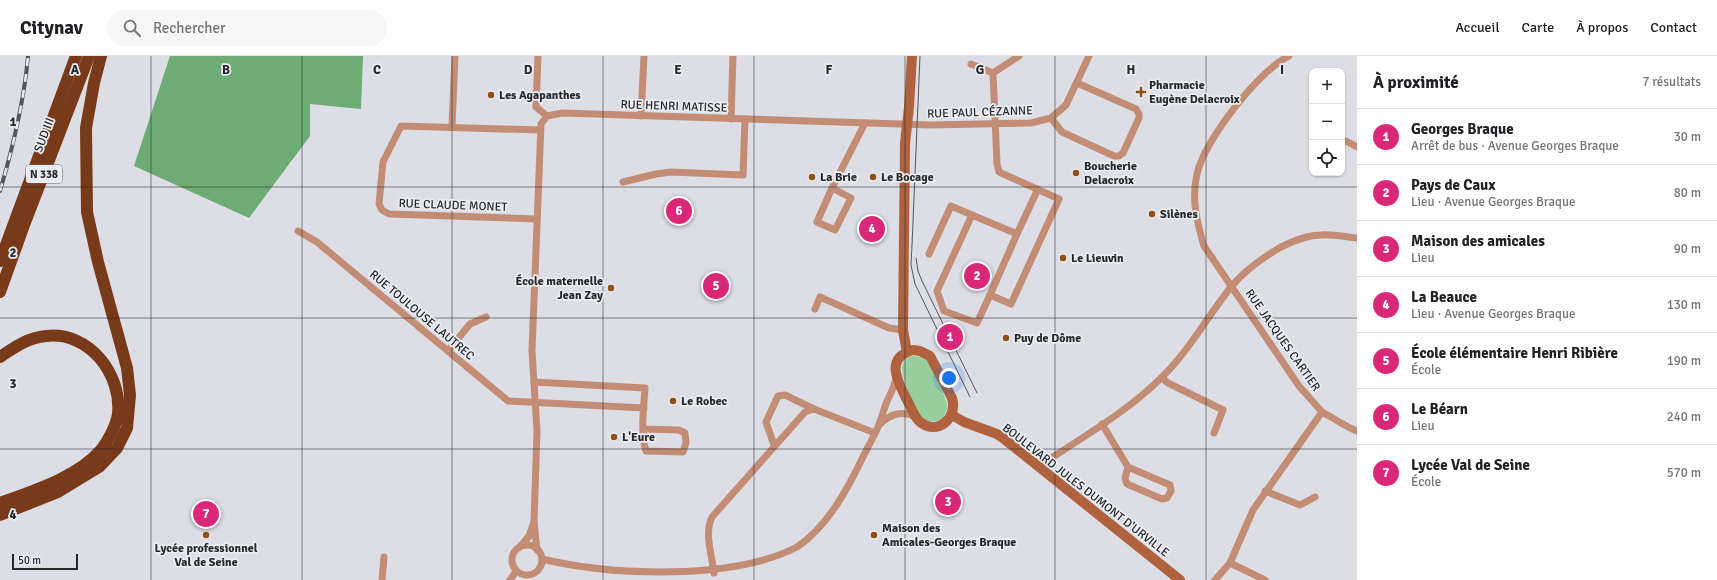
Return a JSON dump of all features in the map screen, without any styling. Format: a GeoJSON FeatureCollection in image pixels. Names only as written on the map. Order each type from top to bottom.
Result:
{"type":"FeatureCollection","features":[{"type":"Feature","properties":{"kind":"highway","name":"SUD III"},"geometry":{"type":"LineString","coordinates":[[0,261],[76,56]]}},
{"type":"Feature","properties":{"kind":"highway","name":"SUD III"},"geometry":{"type":"LineString","coordinates":[[0,292],[89,56]]}},
{"type":"Feature","properties":{"kind":"highway"},"geometry":{"type":"LineString","coordinates":[[0,514],[58,492],[99,468],[116,448],[127,428],[130,395],[127,368],[98,262],[87,212],[86,128],[94,83],[101,56]]}},
{"type":"Feature","properties":{"kind":"highway"},"geometry":{"type":"LineString","coordinates":[[0,357],[22,342],[47,336],[64,337],[80,342],[94,352],[104,363],[113,379],[117,396],[118,415],[112,432],[101,450],[79,469],[33,491],[0,503]]}},
{"type":"Feature","properties":{"kind":"street"},"geometry":{"type":"LineString","coordinates":[[452,128],[455,56]]}},
{"type":"Feature","properties":{"kind":"street"},"geometry":{"type":"LineString","coordinates":[[534,522],[529,536],[512,556],[512,566],[516,571],[523,575],[532,577],[540,569],[542,559],[537,550],[534,522],[537,431],[532,351],[540,124],[547,116],[536,107],[538,56]]}},
{"type":"Feature","properties":{"kind":"street"},"geometry":{"type":"LineString","coordinates":[[641,116],[644,56]]}},
{"type":"Feature","properties":{"kind":"street"},"geometry":{"type":"LineString","coordinates":[[731,119],[734,56]]}},
{"type":"Feature","properties":{"kind":"street"},"geometry":{"type":"LineString","coordinates":[[907,352],[903,330],[905,143],[912,56]]}},
{"type":"Feature","properties":{"kind":"street"},"geometry":{"type":"LineString","coordinates":[[993,73],[1019,56]]}},
{"type":"Feature","properties":{"kind":"street","name":"RUE PAUL CÉZANNE"},"geometry":{"type":"LineString","coordinates":[[907,124],[1031,123],[1051,118],[1066,104],[1089,56]]}},
{"type":"Feature","properties":{"kind":"street","name":"RUE JACQUES CARTIER"},"geometry":{"type":"LineString","coordinates":[[1284,57],[1255,84],[1229,116],[1205,153],[1197,173],[1194,199],[1197,223],[1204,246],[1299,386],[1322,412],[1350,428],[1357,430]]}},
{"type":"Feature","properties":{"kind":"street"},"geometry":{"type":"LineString","coordinates":[[971,64],[993,73]]}},
{"type":"Feature","properties":{"kind":"street"},"geometry":{"type":"LineString","coordinates":[[990,295],[1011,304],[1059,199],[999,172],[997,164],[993,73]]}},
{"type":"Feature","properties":{"kind":"street"},"geometry":{"type":"LineString","coordinates":[[1051,118],[1062,132],[1114,156],[1119,156],[1123,153],[1139,118],[1139,114],[1136,109],[1077,83]]}},
{"type":"Feature","properties":{"kind":"street","name":"RUE HENRI MATISSE"},"geometry":{"type":"LineString","coordinates":[[547,116],[562,113],[907,124]]}},
{"type":"Feature","properties":{"kind":"street"},"geometry":{"type":"LineString","coordinates":[[623,182],[671,172],[743,175],[745,119]]}},
{"type":"Feature","properties":{"kind":"street"},"geometry":{"type":"LineString","coordinates":[[832,188],[851,198],[835,230],[817,222],[832,188],[866,123]]}},
{"type":"Feature","properties":{"kind":"street","name":"RUE CLAUDE MONET"},"geometry":{"type":"LineString","coordinates":[[536,219],[389,214],[382,210],[379,204],[383,162],[401,126],[540,130]]}},
{"type":"Feature","properties":{"kind":"street"},"geometry":{"type":"LineString","coordinates":[[1345,142],[1357,147]]}},
{"type":"Feature","properties":{"kind":"street"},"geometry":{"type":"LineString","coordinates":[[972,215],[937,291],[944,311],[977,323],[1038,190]]}},
{"type":"Feature","properties":{"kind":"street"},"geometry":{"type":"LineString","coordinates":[[929,254],[951,206],[1017,234]]}},
{"type":"Feature","properties":{"kind":"street","name":"RUE TOULOUSE LAUTREC"},"geometry":{"type":"LineString","coordinates":[[298,231],[317,242],[508,401],[644,408]]}},
{"type":"Feature","properties":{"kind":"street"},"geometry":{"type":"LineString","coordinates":[[1038,467],[1137,399],[1162,378],[1198,335],[1232,286],[1263,257],[1287,244],[1306,237],[1321,235],[1357,238]]}},
{"type":"Feature","properties":{"kind":"street"},"geometry":{"type":"LineString","coordinates":[[815,309],[820,297],[890,328],[903,330]]}},
{"type":"Feature","properties":{"kind":"street"},"geometry":{"type":"LineString","coordinates":[[448,351],[470,324],[486,317]]}},
{"type":"Feature","properties":{"kind":"street"},"geometry":{"type":"LineString","coordinates":[[542,559],[597,570],[644,576],[714,573],[766,562],[798,546],[815,532],[824,522],[843,495],[876,430],[882,412],[894,386],[896,364],[899,358],[907,352],[920,350],[931,357],[954,403],[952,415],[948,422],[938,427],[926,426],[916,417],[907,413],[897,413],[891,415],[876,430]]}},
{"type":"Feature","properties":{"kind":"street"},"geometry":{"type":"LineString","coordinates":[[896,376],[916,417]]}},
{"type":"Feature","properties":{"kind":"street"},"geometry":{"type":"LineString","coordinates":[[1162,378],[1168,383],[1223,410],[1214,433]]}},
{"type":"Feature","properties":{"kind":"street"},"geometry":{"type":"LineString","coordinates":[[534,382],[645,388],[644,408],[644,428],[644,444],[646,451],[683,452],[686,443],[685,433],[679,430],[644,428]]}},
{"type":"Feature","properties":{"kind":"street"},"geometry":{"type":"LineString","coordinates":[[774,445],[766,422],[778,396],[785,395],[814,409],[876,430]]}},
{"type":"Feature","properties":{"kind":"street"},"geometry":{"type":"LineString","coordinates":[[714,573],[709,524],[712,517],[774,445],[805,412],[814,409]]}},
{"type":"Feature","properties":{"kind":"street"},"geometry":{"type":"LineString","coordinates":[[1215,580],[1230,563],[1253,510],[1265,491],[1322,412]]}},
{"type":"Feature","properties":{"kind":"street","name":"BOULEVARD JULES DUMONT D'URVILLE"},"geometry":{"type":"LineString","coordinates":[[952,415],[971,425],[997,434],[1180,580]]}},
{"type":"Feature","properties":{"kind":"street"},"geometry":{"type":"LineString","coordinates":[[1102,424],[1128,468],[1170,485],[1171,491],[1167,498],[1162,499],[1127,484],[1125,478],[1128,468]]}},
{"type":"Feature","properties":{"kind":"street"},"geometry":{"type":"LineString","coordinates":[[1265,491],[1300,504],[1315,497]]}},
{"type":"Feature","properties":{"kind":"street"},"geometry":{"type":"LineString","coordinates":[[520,547],[531,546],[537,550]]}},
{"type":"Feature","properties":{"kind":"street"},"geometry":{"type":"LineString","coordinates":[[382,580],[384,557]]}},
{"type":"Feature","properties":{"kind":"street"},"geometry":{"type":"LineString","coordinates":[[1230,563],[1265,580]]}},
{"type":"Feature","properties":{"kind":"street"},"geometry":{"type":"LineString","coordinates":[[510,580],[516,571]]}},
{"type":"Feature","properties":{"kind":"green space"},"geometry":{"type":"Polygon","coordinates":[[[170,56],[363,56],[361,109],[310,104],[310,136],[249,218],[134,166],[170,56]]]}},
{"type":"Feature","properties":{"kind":"green space"},"geometry":{"type":"Polygon","coordinates":[[[912,356],[927,360],[939,383],[947,403],[946,412],[941,420],[929,421],[923,419],[913,402],[903,377],[902,370],[903,363],[912,356]]]}},
{"type":"Feature","properties":{"kind":"tram line"},"geometry":{"type":"LineString","coordinates":[[920,56],[911,265],[915,284],[970,397]]}},
{"type":"Feature","properties":{"kind":"tram line"},"geometry":{"type":"LineString","coordinates":[[916,258],[918,271],[922,281],[977,393]]}},
{"type":"Feature","properties":{"kind":"railway"},"geometry":{"type":"LineString","coordinates":[[0,191],[17,124],[24,90],[28,56]]}},
{"type":"Feature","properties":{"kind":"place","name":"Pharmacie Eugène Delacroix"},"geometry":{"type":"Point","coordinates":[1141,92]}},
{"type":"Feature","properties":{"kind":"place","name":"Les Agapanthes"},"geometry":{"type":"Point","coordinates":[491,95]}},
{"type":"Feature","properties":{"kind":"place","name":"Boucherie Delacroix"},"geometry":{"type":"Point","coordinates":[1076,173]}},
{"type":"Feature","properties":{"kind":"place","name":"La Brie"},"geometry":{"type":"Point","coordinates":[812,177]}},
{"type":"Feature","properties":{"kind":"place","name":"Le Bocage"},"geometry":{"type":"Point","coordinates":[873,177]}},
{"type":"Feature","properties":{"kind":"place","name":"Le Béarn"},"geometry":{"type":"Point","coordinates":[679,211]}},
{"type":"Feature","properties":{"kind":"place","name":"Silènes"},"geometry":{"type":"Point","coordinates":[1152,214]}},
{"type":"Feature","properties":{"kind":"place","name":"La Beauce"},"geometry":{"type":"Point","coordinates":[872,229]}},
{"type":"Feature","properties":{"kind":"place","name":"Le Lieuvin"},"geometry":{"type":"Point","coordinates":[1063,258]}},
{"type":"Feature","properties":{"kind":"place","name":"Pays de Caux"},"geometry":{"type":"Point","coordinates":[977,276]}},
{"type":"Feature","properties":{"kind":"place","name":"École élémentaire Henri Ribière"},"geometry":{"type":"Point","coordinates":[716,286]}},
{"type":"Feature","properties":{"kind":"place","name":"École maternelle Jean Zay"},"geometry":{"type":"Point","coordinates":[611,288]}},
{"type":"Feature","properties":{"kind":"place","name":"Georges Braque"},"geometry":{"type":"Point","coordinates":[950,337]}},
{"type":"Feature","properties":{"kind":"place","name":"Puy de Dôme"},"geometry":{"type":"Point","coordinates":[1006,338]}},
{"type":"Feature","properties":{"kind":"place","name":"Le Robec"},"geometry":{"type":"Point","coordinates":[673,401]}},
{"type":"Feature","properties":{"kind":"place","name":"L'Eure"},"geometry":{"type":"Point","coordinates":[614,437]}},
{"type":"Feature","properties":{"kind":"place","name":"Maison des amicales"},"geometry":{"type":"Point","coordinates":[948,502]}},
{"type":"Feature","properties":{"kind":"place","name":"Lycée Val de Seine"},"geometry":{"type":"Point","coordinates":[206,514]}},
{"type":"Feature","properties":{"kind":"place","name":"Lycée professionnel Val de Seine"},"geometry":{"type":"Point","coordinates":[206,535]}},
{"type":"Feature","properties":{"kind":"place","name":"Maison des Amicales-Georges Braque"},"geometry":{"type":"Point","coordinates":[874,535]}}]}
